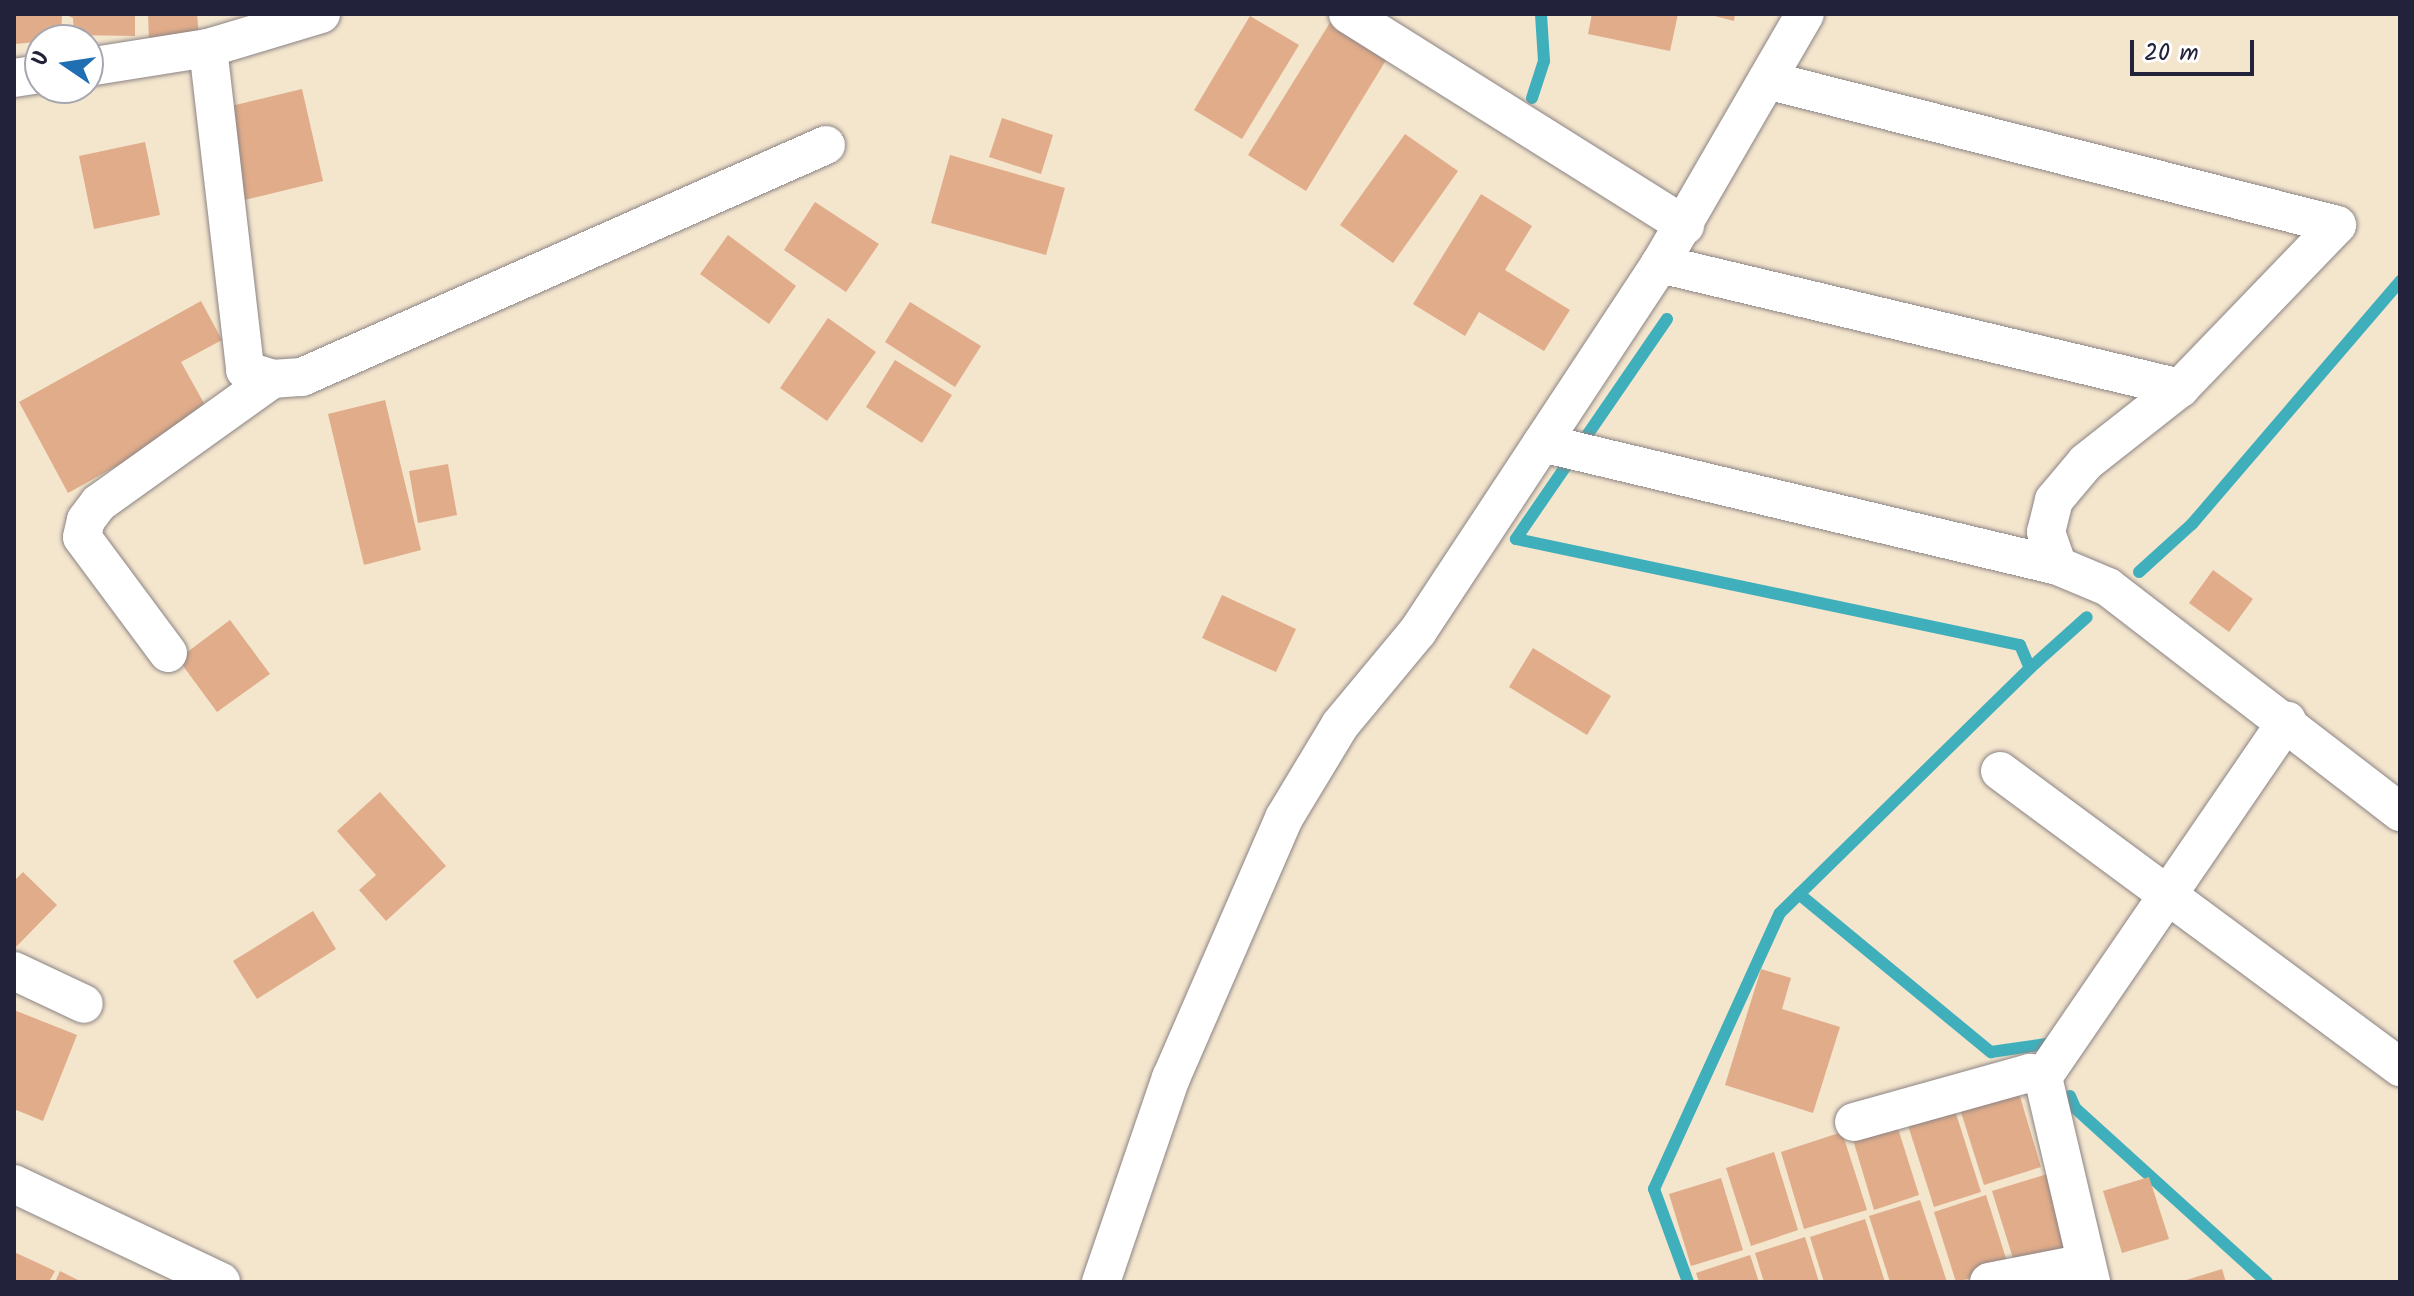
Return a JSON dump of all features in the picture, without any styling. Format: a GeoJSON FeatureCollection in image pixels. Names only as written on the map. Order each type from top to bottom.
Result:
{"type":"FeatureCollection","features":[{"type":"Feature","properties":{"kind":"street"},"geometry":{"type":"LineString","coordinates":[[104,64],[208,48],[321,14]]}},
{"type":"Feature","properties":{"kind":"street"},"geometry":{"type":"LineString","coordinates":[[1348,14],[1685,225]]}},
{"type":"Feature","properties":{"kind":"street"},"geometry":{"type":"LineString","coordinates":[[1101,1282],[1171,1078],[1284,818],[1340,725],[1418,631],[1660,264],[1805,14]]}},
{"type":"Feature","properties":{"kind":"street"},"geometry":{"type":"LineString","coordinates":[[208,48],[245,370],[272,379],[302,377],[826,145]]}},
{"type":"Feature","properties":{"kind":"street"},"geometry":{"type":"LineString","coordinates":[[1767,80],[2337,225],[2180,388],[2086,462],[2054,500],[2046,532],[2058,566]]}},
{"type":"Feature","properties":{"kind":"street"},"geometry":{"type":"LineString","coordinates":[[1660,264],[2180,388]]}},
{"type":"Feature","properties":{"kind":"street"},"geometry":{"type":"LineString","coordinates":[[168,653],[82,537],[86,520],[99,503],[272,379]]}},
{"type":"Feature","properties":{"kind":"street"},"geometry":{"type":"LineString","coordinates":[[1542,443],[2058,566],[2108,587],[2287,721],[2400,812]]}},
{"type":"Feature","properties":{"kind":"street"},"geometry":{"type":"LineString","coordinates":[[1989,1282],[2088,1272],[2043,1077],[2287,721]]}},
{"type":"Feature","properties":{"kind":"street"},"geometry":{"type":"LineString","coordinates":[[2000,771],[2400,1067]]}},
{"type":"Feature","properties":{"kind":"street"},"geometry":{"type":"LineString","coordinates":[[14,971],[84,1004]]}},
{"type":"Feature","properties":{"kind":"street"},"geometry":{"type":"LineString","coordinates":[[1854,1122],[2030,1073],[2043,1077]]}},
{"type":"Feature","properties":{"kind":"street"},"geometry":{"type":"LineString","coordinates":[[14,1184],[221,1282]]}},
{"type":"Feature","properties":{"kind":"building"},"geometry":{"type":"Polygon","coordinates":[[[14,14],[62,14],[62,24],[24,24],[24,43],[14,44],[14,14]]]}},
{"type":"Feature","properties":{"kind":"building"},"geometry":{"type":"Polygon","coordinates":[[[64,14],[135,14],[135,36],[104,35],[104,24],[73,24],[73,18],[64,14]]]}},
{"type":"Feature","properties":{"kind":"building"},"geometry":{"type":"Polygon","coordinates":[[[148,14],[197,14],[199,37],[149,40],[148,14]]]}},
{"type":"Feature","properties":{"kind":"building"},"geometry":{"type":"Polygon","coordinates":[[[1592,14],[1678,14],[1670,51],[1588,34],[1592,14]]]}},
{"type":"Feature","properties":{"kind":"building"},"geometry":{"type":"Polygon","coordinates":[[[1707,14],[1735,14],[1734,21],[1707,14]]]}},
{"type":"Feature","properties":{"kind":"building"},"geometry":{"type":"Polygon","coordinates":[[[1250,16],[1299,45],[1242,139],[1194,110],[1250,16]]]}},
{"type":"Feature","properties":{"kind":"building"},"geometry":{"type":"Polygon","coordinates":[[[1331,21],[1388,57],[1306,191],[1248,155],[1331,21]]]}},
{"type":"Feature","properties":{"kind":"building"},"geometry":{"type":"Polygon","coordinates":[[[302,89],[323,181],[240,201],[219,109],[302,89]]]}},
{"type":"Feature","properties":{"kind":"building"},"geometry":{"type":"Polygon","coordinates":[[[1002,118],[1053,135],[1041,174],[989,157],[1002,118]]]}},
{"type":"Feature","properties":{"kind":"building"},"geometry":{"type":"Polygon","coordinates":[[[1405,134],[1458,171],[1393,263],[1340,225],[1405,134]]]}},
{"type":"Feature","properties":{"kind":"building"},"geometry":{"type":"Polygon","coordinates":[[[145,142],[160,215],[94,229],[79,156],[145,142]]]}},
{"type":"Feature","properties":{"kind":"building"},"geometry":{"type":"Polygon","coordinates":[[[950,155],[1065,188],[1046,255],[931,223],[950,155]]]}},
{"type":"Feature","properties":{"kind":"building"},"geometry":{"type":"Polygon","coordinates":[[[1481,194],[1532,226],[1505,270],[1570,310],[1544,351],[1479,312],[1465,336],[1413,304],[1481,194]]]}},
{"type":"Feature","properties":{"kind":"building"},"geometry":{"type":"Polygon","coordinates":[[[815,202],[879,244],[846,292],[784,250],[815,202]]]}},
{"type":"Feature","properties":{"kind":"building"},"geometry":{"type":"Polygon","coordinates":[[[728,235],[796,286],[769,324],[700,274],[728,235]]]}},
{"type":"Feature","properties":{"kind":"building"},"geometry":{"type":"Polygon","coordinates":[[[201,301],[222,340],[181,362],[210,414],[68,493],[19,402],[201,301]]]}},
{"type":"Feature","properties":{"kind":"building"},"geometry":{"type":"Polygon","coordinates":[[[910,302],[981,346],[955,387],[885,342],[910,302]]]}},
{"type":"Feature","properties":{"kind":"building"},"geometry":{"type":"Polygon","coordinates":[[[828,318],[876,352],[827,421],[780,388],[828,318]]]}},
{"type":"Feature","properties":{"kind":"building"},"geometry":{"type":"Polygon","coordinates":[[[895,360],[952,395],[922,443],[866,407],[895,360]]]}},
{"type":"Feature","properties":{"kind":"building"},"geometry":{"type":"Polygon","coordinates":[[[385,400],[421,550],[364,565],[328,414],[385,400]]]}},
{"type":"Feature","properties":{"kind":"building"},"geometry":{"type":"Polygon","coordinates":[[[448,464],[457,515],[418,523],[409,471],[448,464]]]}},
{"type":"Feature","properties":{"kind":"building"},"geometry":{"type":"Polygon","coordinates":[[[2213,570],[2253,599],[2229,632],[2189,603],[2213,570]]]}},
{"type":"Feature","properties":{"kind":"building"},"geometry":{"type":"Polygon","coordinates":[[[1222,595],[1296,629],[1276,672],[1202,638],[1222,595]]]}},
{"type":"Feature","properties":{"kind":"building"},"geometry":{"type":"Polygon","coordinates":[[[230,620],[270,674],[217,712],[178,659],[230,620]]]}},
{"type":"Feature","properties":{"kind":"building"},"geometry":{"type":"Polygon","coordinates":[[[1533,648],[1611,696],[1587,735],[1509,687],[1533,648]]]}},
{"type":"Feature","properties":{"kind":"building"},"geometry":{"type":"Polygon","coordinates":[[[380,792],[446,866],[386,921],[359,890],[376,875],[337,831],[380,792]]]}},
{"type":"Feature","properties":{"kind":"building"},"geometry":{"type":"Polygon","coordinates":[[[23,872],[57,905],[14,949],[14,881],[23,872]]]}},
{"type":"Feature","properties":{"kind":"building"},"geometry":{"type":"Polygon","coordinates":[[[313,911],[336,949],[257,999],[233,961],[313,911]]]}},
{"type":"Feature","properties":{"kind":"building"},"geometry":{"type":"Polygon","coordinates":[[[1761,969],[1791,978],[1782,1009],[1840,1027],[1813,1113],[1725,1085],[1761,969]]]}},
{"type":"Feature","properties":{"kind":"building"},"geometry":{"type":"Polygon","coordinates":[[[14,1010],[77,1035],[43,1121],[14,1109],[14,1010]]]}},
{"type":"Feature","properties":{"kind":"building"},"geometry":{"type":"Polygon","coordinates":[[[2018,1090],[2041,1167],[1984,1185],[1960,1109],[2018,1090]]]}},
{"type":"Feature","properties":{"kind":"building"},"geometry":{"type":"Polygon","coordinates":[[[1952,1101],[1981,1192],[1934,1207],[1905,1116],[1952,1101]]]}},
{"type":"Feature","properties":{"kind":"building"},"geometry":{"type":"Polygon","coordinates":[[[1895,1119],[1919,1195],[1874,1210],[1851,1133],[1895,1119]]]}},
{"type":"Feature","properties":{"kind":"building"},"geometry":{"type":"Polygon","coordinates":[[[1842,1132],[1867,1210],[1804,1229],[1781,1152],[1842,1132]]]}},
{"type":"Feature","properties":{"kind":"building"},"geometry":{"type":"Polygon","coordinates":[[[1774,1152],[1798,1230],[1751,1246],[1726,1168],[1774,1152]]]}},
{"type":"Feature","properties":{"kind":"building"},"geometry":{"type":"Polygon","coordinates":[[[2047,1174],[2072,1253],[2017,1271],[1992,1191],[2047,1174]]]}},
{"type":"Feature","properties":{"kind":"building"},"geometry":{"type":"Polygon","coordinates":[[[2149,1177],[2169,1239],[2122,1253],[2103,1191],[2149,1177]]]}},
{"type":"Feature","properties":{"kind":"building"},"geometry":{"type":"Polygon","coordinates":[[[1721,1178],[1743,1250],[1691,1266],[1669,1194],[1721,1178]]]}},
{"type":"Feature","properties":{"kind":"building"},"geometry":{"type":"Polygon","coordinates":[[[1986,1195],[2009,1268],[1956,1282],[1934,1212],[1986,1195]]]}},
{"type":"Feature","properties":{"kind":"building"},"geometry":{"type":"Polygon","coordinates":[[[1920,1200],[1947,1282],[1890,1282],[1869,1216],[1920,1200]]]}},
{"type":"Feature","properties":{"kind":"building"},"geometry":{"type":"Polygon","coordinates":[[[1865,1219],[1885,1282],[1824,1282],[1810,1237],[1865,1219]]]}},
{"type":"Feature","properties":{"kind":"building"},"geometry":{"type":"Polygon","coordinates":[[[1805,1237],[1819,1282],[1764,1282],[1755,1253],[1805,1237]]]}},
{"type":"Feature","properties":{"kind":"building"},"geometry":{"type":"Polygon","coordinates":[[[14,1252],[55,1271],[49,1282],[14,1282],[14,1252]]]}},
{"type":"Feature","properties":{"kind":"building"},"geometry":{"type":"Polygon","coordinates":[[[1750,1255],[1759,1282],[1699,1282],[1696,1273],[1750,1255]]]}},
{"type":"Feature","properties":{"kind":"building"},"geometry":{"type":"Polygon","coordinates":[[[2222,1269],[2226,1282],[2183,1282],[2183,1281],[2222,1269]]]}},
{"type":"Feature","properties":{"kind":"building"},"geometry":{"type":"Polygon","coordinates":[[[60,1271],[82,1282],[55,1282],[60,1271]]]}},
{"type":"Feature","properties":{"kind":"waterway"},"geometry":{"type":"LineString","coordinates":[[1532,98],[1544,61],[1541,14]]}},
{"type":"Feature","properties":{"kind":"waterway"},"geometry":{"type":"LineString","coordinates":[[2139,572],[2192,524],[2400,281]]}},
{"type":"Feature","properties":{"kind":"waterway"},"geometry":{"type":"LineString","coordinates":[[1667,319],[1516,539],[2020,645],[2030,668],[2087,617]]}},
{"type":"Feature","properties":{"kind":"waterway"},"geometry":{"type":"LineString","coordinates":[[1688,1282],[1654,1189],[1780,913],[2030,668]]}},
{"type":"Feature","properties":{"kind":"waterway"},"geometry":{"type":"LineString","coordinates":[[1799,894],[1991,1052],[2046,1044]]}},
{"type":"Feature","properties":{"kind":"waterway"},"geometry":{"type":"LineString","coordinates":[[2070,1096],[2075,1108],[2267,1282]]}}]}
